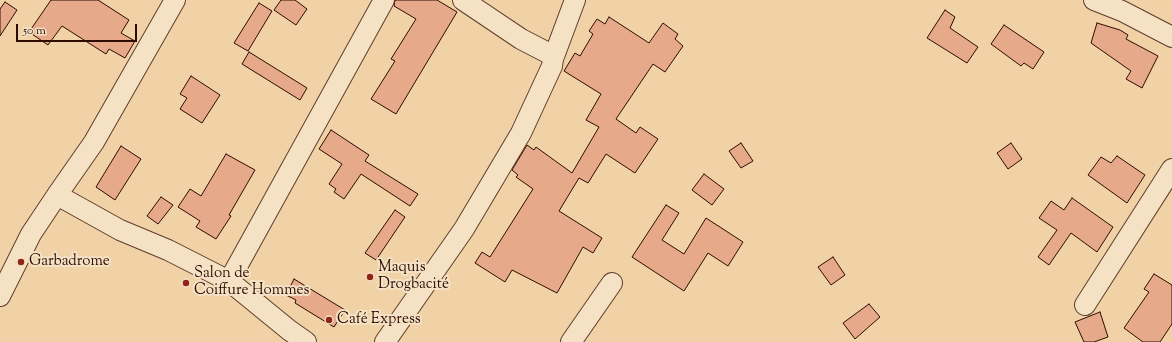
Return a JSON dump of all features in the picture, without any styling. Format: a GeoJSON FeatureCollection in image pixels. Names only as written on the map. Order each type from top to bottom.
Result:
{"type":"FeatureCollection","features":[{"type":"Feature","properties":{"kind":"street"},"geometry":{"type":"LineString","coordinates":[[0,296],[31,234],[94,142],[175,0]]}},
{"type":"Feature","properties":{"kind":"street"},"geometry":{"type":"LineString","coordinates":[[229,281],[384,0]]}},
{"type":"Feature","properties":{"kind":"street"},"geometry":{"type":"LineString","coordinates":[[464,0],[521,39],[550,54],[553,59]]}},
{"type":"Feature","properties":{"kind":"street"},"geometry":{"type":"LineString","coordinates":[[385,342],[464,229],[520,132],[552,66],[553,59],[575,0]]}},
{"type":"Feature","properties":{"kind":"street"},"geometry":{"type":"LineString","coordinates":[[1094,0],[1122,11],[1172,37]]}},
{"type":"Feature","properties":{"kind":"street"},"geometry":{"type":"LineString","coordinates":[[1085,305],[1172,169]]}},
{"type":"Feature","properties":{"kind":"street"},"geometry":{"type":"LineString","coordinates":[[57,194],[120,230],[168,250],[229,281],[306,342]]}},
{"type":"Feature","properties":{"kind":"street"},"geometry":{"type":"LineString","coordinates":[[571,342],[612,283]]}},
{"type":"Feature","properties":{"kind":"building"},"geometry":{"type":"Polygon","coordinates":[[[51,0],[98,0],[129,20],[121,33],[135,41],[125,58],[109,49],[106,54],[62,26],[48,45],[29,32],[51,0]]]}},
{"type":"Feature","properties":{"kind":"building"},"geometry":{"type":"Polygon","coordinates":[[[281,0],[295,0],[307,9],[296,25],[274,10],[281,0]]]}},
{"type":"Feature","properties":{"kind":"building"},"geometry":{"type":"Polygon","coordinates":[[[395,0],[437,0],[457,12],[396,114],[371,99],[395,61],[391,59],[416,19],[394,6],[395,0]]]}},
{"type":"Feature","properties":{"kind":"building"},"geometry":{"type":"Polygon","coordinates":[[[5,2],[17,10],[0,36],[0,9],[5,2]]]}},
{"type":"Feature","properties":{"kind":"building"},"geometry":{"type":"Polygon","coordinates":[[[259,3],[272,11],[248,51],[234,43],[259,3]]]}},
{"type":"Feature","properties":{"kind":"building"},"geometry":{"type":"Polygon","coordinates":[[[945,10],[955,17],[950,28],[978,47],[967,63],[927,38],[945,10]]]}},
{"type":"Feature","properties":{"kind":"building"},"geometry":{"type":"Polygon","coordinates":[[[609,17],[649,43],[663,23],[678,34],[675,39],[683,46],[665,72],[653,64],[616,119],[636,133],[640,127],[658,139],[635,173],[606,154],[588,183],[579,178],[559,211],[602,238],[593,253],[583,247],[557,293],[512,270],[505,282],[475,263],[482,252],[490,257],[533,189],[516,177],[518,175],[512,170],[527,145],[534,150],[536,147],[572,173],[599,127],[586,120],[601,94],[564,71],[575,53],[580,56],[593,34],[589,31],[597,19],[605,24],[609,17]]]}},
{"type":"Feature","properties":{"kind":"building"},"geometry":{"type":"Polygon","coordinates":[[[1097,23],[1120,30],[1128,35],[1126,39],[1158,56],[1142,88],[1126,79],[1131,71],[1091,43],[1097,23]]]}},
{"type":"Feature","properties":{"kind":"building"},"geometry":{"type":"Polygon","coordinates":[[[1004,25],[1044,52],[1033,69],[1024,63],[1021,66],[991,44],[1004,25]]]}},
{"type":"Feature","properties":{"kind":"building"},"geometry":{"type":"Polygon","coordinates":[[[249,52],[307,88],[300,100],[242,64],[249,52]]]}},
{"type":"Feature","properties":{"kind":"building"},"geometry":{"type":"Polygon","coordinates":[[[191,76],[220,95],[202,123],[180,109],[187,98],[180,94],[191,76]]]}},
{"type":"Feature","properties":{"kind":"building"},"geometry":{"type":"Polygon","coordinates":[[[331,130],[369,155],[365,161],[418,194],[410,206],[361,174],[344,199],[334,192],[336,189],[329,184],[342,164],[319,149],[331,130]]]}},
{"type":"Feature","properties":{"kind":"building"},"geometry":{"type":"Polygon","coordinates":[[[741,143],[753,161],[741,168],[729,151],[741,143]]]}},
{"type":"Feature","properties":{"kind":"building"},"geometry":{"type":"Polygon","coordinates":[[[1011,143],[1022,159],[1008,169],[997,153],[1011,143]]]}},
{"type":"Feature","properties":{"kind":"building"},"geometry":{"type":"Polygon","coordinates":[[[121,146],[141,159],[115,200],[96,187],[121,146]]]}},
{"type":"Feature","properties":{"kind":"building"},"geometry":{"type":"Polygon","coordinates":[[[226,154],[255,170],[229,215],[231,216],[216,239],[196,227],[200,221],[178,207],[190,189],[201,196],[226,154]]]}},
{"type":"Feature","properties":{"kind":"building"},"geometry":{"type":"Polygon","coordinates":[[[1117,156],[1145,175],[1127,203],[1088,175],[1101,157],[1111,163],[1117,156]]]}},
{"type":"Feature","properties":{"kind":"building"},"geometry":{"type":"Polygon","coordinates":[[[704,174],[724,189],[712,205],[692,190],[704,174]]]}},
{"type":"Feature","properties":{"kind":"building"},"geometry":{"type":"Polygon","coordinates":[[[161,197],[173,205],[158,224],[147,216],[161,197]]]}},
{"type":"Feature","properties":{"kind":"building"},"geometry":{"type":"Polygon","coordinates":[[[1072,198],[1113,227],[1097,252],[1071,233],[1049,265],[1038,257],[1057,230],[1039,218],[1051,201],[1064,210],[1072,198]]]}},
{"type":"Feature","properties":{"kind":"building"},"geometry":{"type":"Polygon","coordinates":[[[666,205],[679,213],[662,240],[684,254],[706,218],[743,242],[728,266],[708,253],[684,291],[632,257],[666,205]]]}},
{"type":"Feature","properties":{"kind":"building"},"geometry":{"type":"Polygon","coordinates":[[[395,210],[405,217],[376,260],[365,253],[395,210]]]}},
{"type":"Feature","properties":{"kind":"building"},"geometry":{"type":"Polygon","coordinates":[[[833,257],[845,275],[831,285],[818,267],[833,257]]]}},
{"type":"Feature","properties":{"kind":"building"},"geometry":{"type":"Polygon","coordinates":[[[1154,274],[1172,285],[1172,324],[1160,342],[1143,342],[1124,328],[1149,292],[1144,289],[1154,274]]]}},
{"type":"Feature","properties":{"kind":"building"},"geometry":{"type":"Polygon","coordinates":[[[294,279],[345,310],[334,327],[295,303],[296,300],[286,295],[294,279]]]}},
{"type":"Feature","properties":{"kind":"building"},"geometry":{"type":"Polygon","coordinates":[[[869,304],[880,317],[855,339],[843,323],[869,304]]]}},
{"type":"Feature","properties":{"kind":"building"},"geometry":{"type":"Polygon","coordinates":[[[1100,312],[1108,337],[1094,342],[1084,342],[1075,322],[1100,312]]]}},
{"type":"Feature","properties":{"kind":"place","name":"Garbadrome"},"geometry":{"type":"Point","coordinates":[21,262]}},
{"type":"Feature","properties":{"kind":"place","name":"Maquis Drogbacité"},"geometry":{"type":"Point","coordinates":[370,277]}},
{"type":"Feature","properties":{"kind":"place","name":"Salon de Coiffure Hommes"},"geometry":{"type":"Point","coordinates":[186,283]}},
{"type":"Feature","properties":{"kind":"place","name":"Café Express"},"geometry":{"type":"Point","coordinates":[329,320]}}]}
